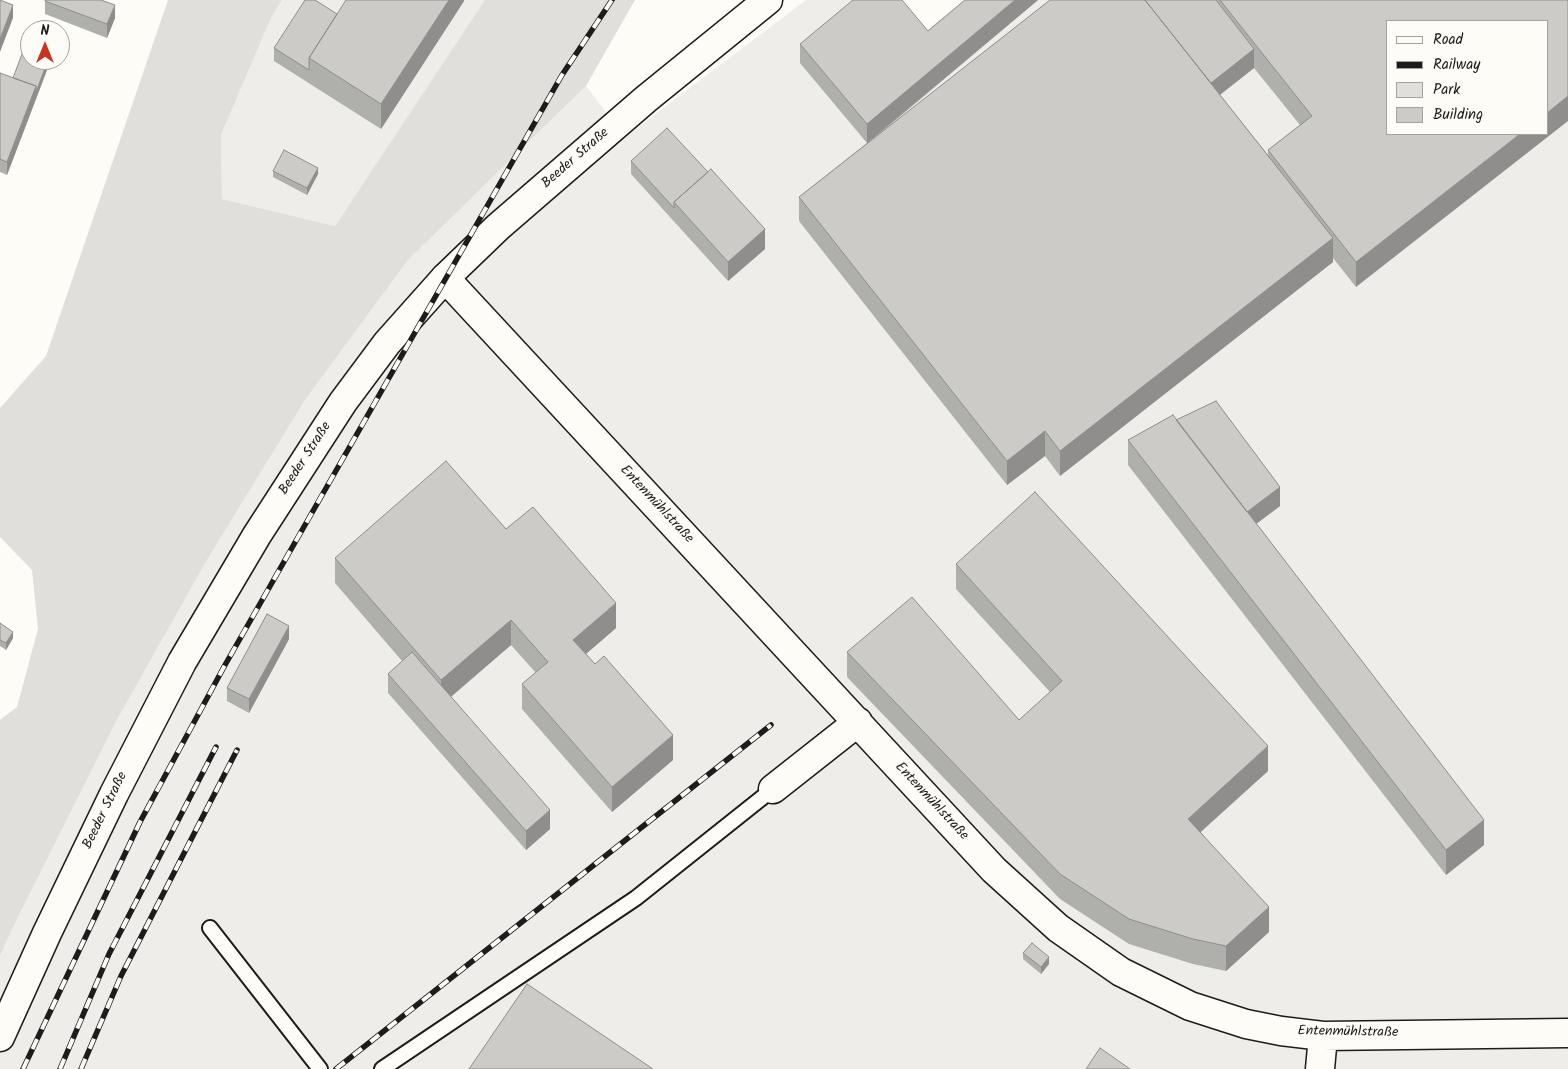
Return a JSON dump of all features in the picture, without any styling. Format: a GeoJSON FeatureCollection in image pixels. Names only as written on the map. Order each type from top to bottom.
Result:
{"type":"FeatureCollection","features":[{"type":"Feature","properties":{"kind":"street","name":"Beeder Straße"},"geometry":{"type":"LineString","coordinates":[[0,1037],[55,915],[114,794],[182,662],[257,535],[343,402],[387,343],[445,278],[498,227],[646,98],[768,0]]}},
{"type":"Feature","properties":{"kind":"street","name":"Entenmühlstraße"},"geometry":{"type":"LineString","coordinates":[[445,278],[994,870],[1058,928],[1121,972],[1190,1006],[1246,1024],[1281,1031],[1323,1036],[1568,1033]]}},
{"type":"Feature","properties":{"kind":"street"},"geometry":{"type":"LineString","coordinates":[[773,790],[858,722]]}},
{"type":"Feature","properties":{"kind":"street"},"geometry":{"type":"LineString","coordinates":[[1320,1069],[1323,1036]]}},
{"type":"Feature","properties":{"kind":"lane"},"geometry":{"type":"LineString","coordinates":[[382,1069],[636,898],[773,790]]}},
{"type":"Feature","properties":{"kind":"lane"},"geometry":{"type":"LineString","coordinates":[[210,928],[320,1069]]}},
{"type":"Feature","properties":{"kind":"shaded area"},"geometry":{"type":"Polygon","coordinates":[[[282,0],[486,0],[335,226],[222,199],[221,135],[271,18],[282,0]]]}},
{"type":"Feature","properties":{"kind":"shaded area"},"geometry":{"type":"Polygon","coordinates":[[[806,0],[896,0],[924,32],[964,0],[1568,0],[1568,1069],[0,1069],[0,956],[118,718],[207,560],[305,400],[408,260],[586,86],[625,137],[806,0]]]}},
{"type":"Feature","properties":{"kind":"green space"},"geometry":{"type":"Polygon","coordinates":[[[168,0],[282,0],[271,18],[221,135],[222,199],[335,226],[485,0],[635,0],[586,86],[408,260],[305,400],[207,560],[118,718],[0,956],[0,720],[17,707],[38,629],[32,570],[0,537],[0,408],[46,356],[168,0]]]}},
{"type":"Feature","properties":{"kind":"building"},"geometry":{"type":"Polygon","coordinates":[[[0,0],[13,5],[0,39],[0,0]]]}},
{"type":"Feature","properties":{"kind":"building"},"geometry":{"type":"Polygon","coordinates":[[[45,0],[101,0],[115,5],[107,24],[45,0]]]}},
{"type":"Feature","properties":{"kind":"building"},"geometry":{"type":"Polygon","coordinates":[[[305,0],[315,0],[337,14],[309,58],[309,70],[274,48],[305,0]]]}},
{"type":"Feature","properties":{"kind":"building"},"geometry":{"type":"Polygon","coordinates":[[[346,0],[449,0],[381,104],[309,58],[346,0]]]}},
{"type":"Feature","properties":{"kind":"building"},"geometry":{"type":"Polygon","coordinates":[[[853,0],[902,0],[928,31],[965,0],[1015,0],[867,124],[800,44],[853,0]]]}},
{"type":"Feature","properties":{"kind":"building"},"geometry":{"type":"Polygon","coordinates":[[[1050,0],[1145,0],[1333,238],[1060,451],[1045,431],[1007,461],[799,197],[1050,0]]]}},
{"type":"Feature","properties":{"kind":"building"},"geometry":{"type":"Polygon","coordinates":[[[1145,0],[1216,0],[1254,49],[1211,83],[1145,0]]]}},
{"type":"Feature","properties":{"kind":"building"},"geometry":{"type":"Polygon","coordinates":[[[1220,0],[1568,0],[1568,96],[1548,112],[1548,20],[1386,20],[1386,135],[1519,135],[1356,262],[1268,150],[1312,116],[1220,0]]]}},
{"type":"Feature","properties":{"kind":"building"},"geometry":{"type":"Polygon","coordinates":[[[20,59],[20,70],[44,70],[36,92],[36,86],[13,78],[20,59]]]}},
{"type":"Feature","properties":{"kind":"building"},"geometry":{"type":"Polygon","coordinates":[[[0,73],[36,86],[7,162],[0,159],[0,73]]]}},
{"type":"Feature","properties":{"kind":"building"},"geometry":{"type":"Polygon","coordinates":[[[667,128],[708,172],[674,202],[674,208],[631,161],[667,128]]]}},
{"type":"Feature","properties":{"kind":"building"},"geometry":{"type":"Polygon","coordinates":[[[284,150],[318,168],[307,188],[273,171],[284,150]]]}},
{"type":"Feature","properties":{"kind":"building"},"geometry":{"type":"Polygon","coordinates":[[[711,169],[765,229],[728,262],[674,202],[711,169]]]}},
{"type":"Feature","properties":{"kind":"building"},"geometry":{"type":"Polygon","coordinates":[[[1216,401],[1280,487],[1247,512],[1176,420],[1216,401]]]}},
{"type":"Feature","properties":{"kind":"building"},"geometry":{"type":"Polygon","coordinates":[[[1173,415],[1484,820],[1446,850],[1128,440],[1173,415]]]}},
{"type":"Feature","properties":{"kind":"building"},"geometry":{"type":"Polygon","coordinates":[[[446,461],[506,529],[533,507],[616,603],[573,640],[595,664],[604,656],[673,735],[612,787],[522,684],[548,662],[511,620],[441,680],[335,558],[446,461]]]}},
{"type":"Feature","properties":{"kind":"building"},"geometry":{"type":"Polygon","coordinates":[[[1035,492],[1268,746],[1188,819],[1269,907],[1226,946],[1193,939],[1129,919],[1060,874],[847,652],[912,597],[1019,720],[1062,681],[956,564],[1035,492]]]}},
{"type":"Feature","properties":{"kind":"building"},"geometry":{"type":"Polygon","coordinates":[[[267,614],[289,626],[249,699],[227,688],[267,614]]]}},
{"type":"Feature","properties":{"kind":"building"},"geometry":{"type":"Polygon","coordinates":[[[0,623],[13,632],[6,643],[0,640],[0,623]]]}},
{"type":"Feature","properties":{"kind":"building"},"geometry":{"type":"Polygon","coordinates":[[[412,652],[550,810],[526,831],[388,674],[412,652]]]}},
{"type":"Feature","properties":{"kind":"building"},"geometry":{"type":"Polygon","coordinates":[[[1032,943],[1049,957],[1041,967],[1023,953],[1032,943]]]}},
{"type":"Feature","properties":{"kind":"building"},"geometry":{"type":"Polygon","coordinates":[[[527,984],[653,1069],[469,1069],[527,984]]]}},
{"type":"Feature","properties":{"kind":"building"},"geometry":{"type":"Polygon","coordinates":[[[1100,1048],[1130,1069],[1086,1069],[1100,1048]]]}},
{"type":"Feature","properties":{"kind":"railway"},"geometry":{"type":"LineString","coordinates":[[23,1069],[140,822],[225,665],[562,75],[612,0]]}},
{"type":"Feature","properties":{"kind":"railway"},"geometry":{"type":"LineString","coordinates":[[336,1069],[771,725]]}},
{"type":"Feature","properties":{"kind":"railway"},"geometry":{"type":"LineString","coordinates":[[60,1069],[109,954],[216,747]]}},
{"type":"Feature","properties":{"kind":"railway"},"geometry":{"type":"LineString","coordinates":[[81,1069],[121,976],[237,750]]}}]}
